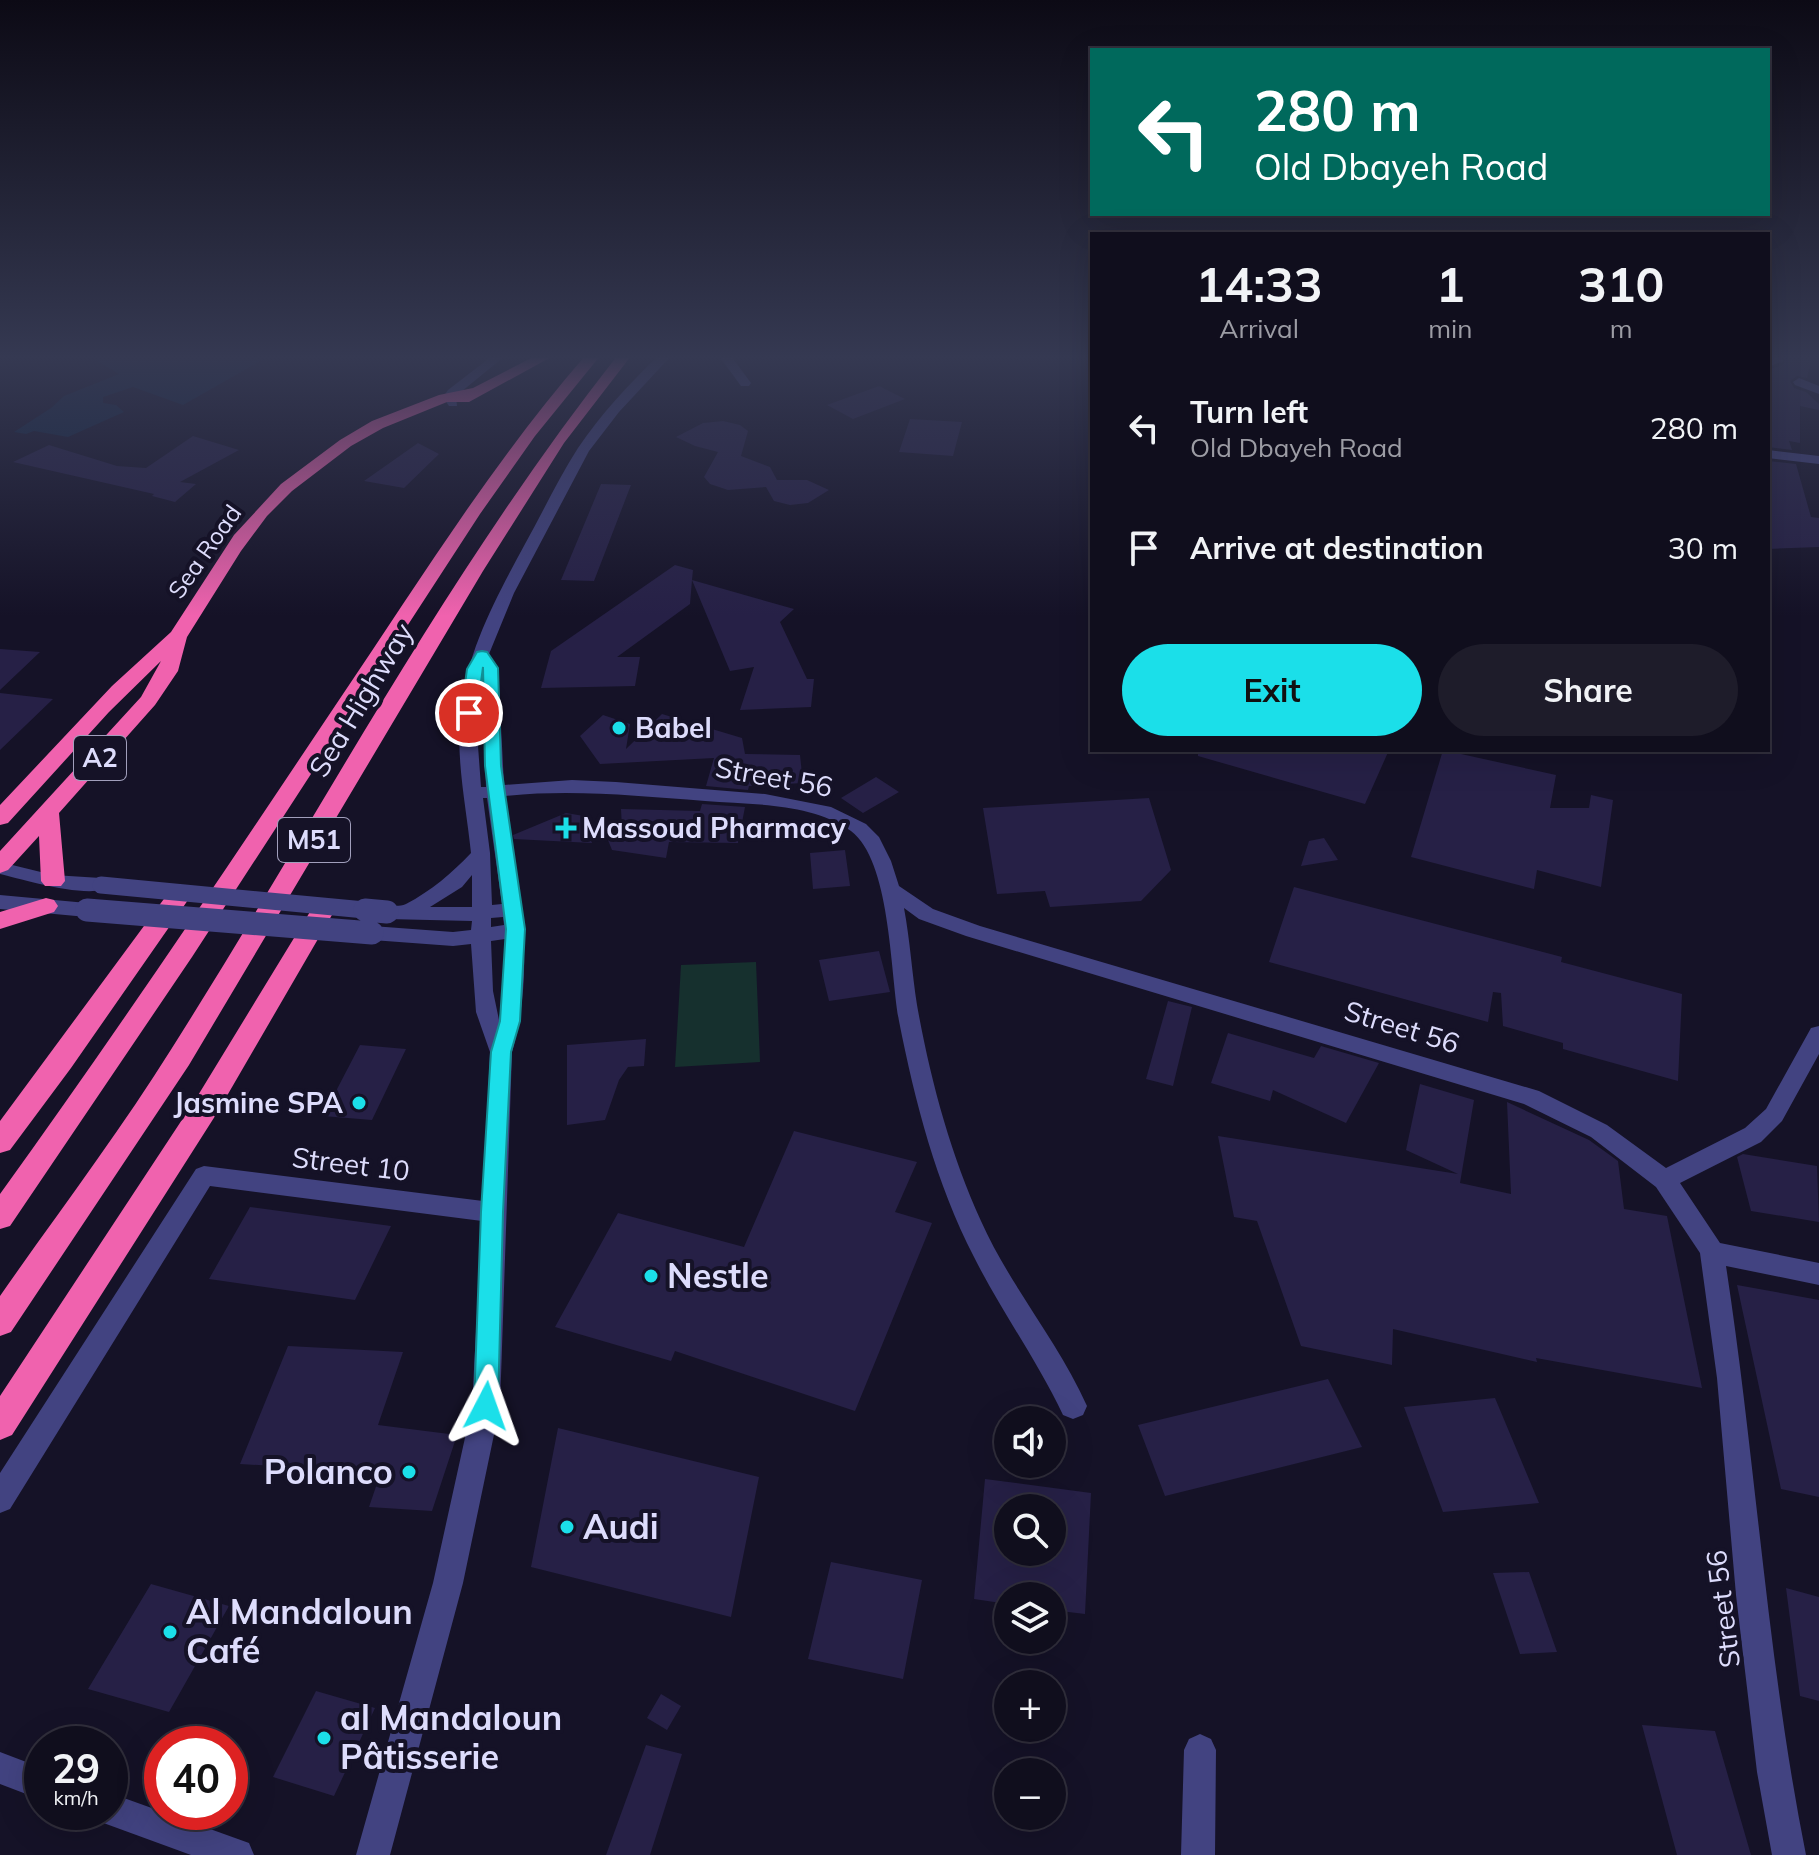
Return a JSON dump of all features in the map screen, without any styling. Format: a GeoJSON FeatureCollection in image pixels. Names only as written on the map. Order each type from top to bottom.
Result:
{"type":"FeatureCollection","features":[{"type":"Feature","properties":{"kind":"highway","name":"Sea Road"},"geometry":{"type":"LineString","coordinates":[[0,867],[148,701],[168,671],[178,637],[241,538],[289,489],[349,443]]}},
{"type":"Feature","properties":{"kind":"highway","name":"Sea Highway"},"geometry":{"type":"LineString","coordinates":[[0,1217],[104,1072],[447,550],[524,443]]}},
{"type":"Feature","properties":{"kind":"highway","name":"Sea Highway"},"geometry":{"type":"LineString","coordinates":[[0,1322],[180,1058],[474,571],[557,443]]}},
{"type":"Feature","properties":{"kind":"highway","name":"Sea Road"},"geometry":{"type":"LineString","coordinates":[[0,818],[137,671],[178,637]]}},
{"type":"Feature","properties":{"kind":"highway"},"geometry":{"type":"LineString","coordinates":[[114,698],[148,701]]}},
{"type":"Feature","properties":{"kind":"highway"},"geometry":{"type":"LineString","coordinates":[[49,815],[53,881]]}},
{"type":"Feature","properties":{"kind":"highway"},"geometry":{"type":"LineString","coordinates":[[0,1142],[180,894]]}},
{"type":"Feature","properties":{"kind":"highway"},"geometry":{"type":"LineString","coordinates":[[0,921],[46,906]]}},
{"type":"Feature","properties":{"kind":"highway"},"geometry":{"type":"LineString","coordinates":[[0,1424],[207,1105],[318,918]]}},
{"type":"Feature","properties":{"kind":"street"},"geometry":{"type":"LineString","coordinates":[[501,1052],[487,1020],[481,853],[471,794],[469,713],[474,669],[493,622],[564,485],[590,443]]}},
{"type":"Feature","properties":{"kind":"street"},"geometry":{"type":"LineString","coordinates":[[1770,454],[1819,460]]}},
{"type":"Feature","properties":{"kind":"street"},"geometry":{"type":"LineString","coordinates":[[373,1855],[448,1583],[486,1406],[501,1052],[510,1021],[515,931],[496,791],[490,668],[482,655]]}},
{"type":"Feature","properties":{"kind":"street","name":"Street 56"},"geometry":{"type":"LineString","coordinates":[[471,794],[585,786],[750,799],[830,814],[861,829],[879,852],[889,888],[926,914],[973,931],[1531,1097],[1606,1136],[1664,1180],[1695,1222],[1712,1252],[1730,1378],[1751,1595],[1771,1757],[1789,1855]]}},
{"type":"Feature","properties":{"kind":"street"},"geometry":{"type":"LineString","coordinates":[[396,913],[455,882],[481,853]]}},
{"type":"Feature","properties":{"kind":"street"},"geometry":{"type":"LineString","coordinates":[[0,867],[53,881],[180,894],[318,918],[372,933],[453,939],[515,931]]}},
{"type":"Feature","properties":{"kind":"street"},"geometry":{"type":"LineString","coordinates":[[889,888],[907,1005],[923,1074],[959,1196],[990,1265],[1056,1370],[1073,1406]]}},
{"type":"Feature","properties":{"kind":"street"},"geometry":{"type":"LineString","coordinates":[[0,902],[164,918],[318,918],[396,913],[463,915],[514,909]]}},
{"type":"Feature","properties":{"kind":"street"},"geometry":{"type":"LineString","coordinates":[[1664,1180],[1753,1135],[1774,1115],[1819,1034]]}},
{"type":"Feature","properties":{"kind":"street","name":"Street 10"},"geometry":{"type":"LineString","coordinates":[[0,1499],[204,1176],[492,1212]]}},
{"type":"Feature","properties":{"kind":"street"},"geometry":{"type":"LineString","coordinates":[[1712,1252],[1819,1274]]}},
{"type":"Feature","properties":{"kind":"street"},"geometry":{"type":"LineString","coordinates":[[1198,1855],[1200,1750]]}},
{"type":"Feature","properties":{"kind":"street"},"geometry":{"type":"LineString","coordinates":[[0,1768],[24,1777]]}},
{"type":"Feature","properties":{"kind":"street"},"geometry":{"type":"LineString","coordinates":[[128,1816],[237,1855]]}},
{"type":"Feature","properties":{"kind":"green space"},"geometry":{"type":"Polygon","coordinates":[[[756,962],[760,1062],[675,1067],[681,965],[756,962]]]}},
{"type":"Feature","properties":{"kind":"building"},"geometry":{"type":"Polygon","coordinates":[[[183,443],[215,443],[239,450],[180,482],[196,484],[175,502],[152,496],[154,494],[13,462],[49,445],[117,466],[146,468],[183,443]]]}},
{"type":"Feature","properties":{"kind":"building"},"geometry":{"type":"Polygon","coordinates":[[[418,443],[439,454],[404,488],[364,481],[418,443]]]}},
{"type":"Feature","properties":{"kind":"building"},"geometry":{"type":"Polygon","coordinates":[[[688,443],[745,443],[741,456],[770,467],[777,480],[807,480],[829,490],[808,503],[790,505],[774,501],[766,487],[728,490],[710,484],[704,477],[718,452],[688,443]]]}},
{"type":"Feature","properties":{"kind":"building"},"geometry":{"type":"Polygon","coordinates":[[[902,443],[957,443],[953,456],[899,452],[902,443]]]}},
{"type":"Feature","properties":{"kind":"building"},"geometry":{"type":"Polygon","coordinates":[[[1770,443],[1790,443],[1792,450],[1770,447],[1770,443]]]}},
{"type":"Feature","properties":{"kind":"building"},"geometry":{"type":"Polygon","coordinates":[[[1770,461],[1796,464],[1811,517],[1819,518],[1819,547],[1770,549],[1770,461]]]}},
{"type":"Feature","properties":{"kind":"building"},"geometry":{"type":"Polygon","coordinates":[[[601,484],[631,485],[594,581],[561,580],[601,484]]]}},
{"type":"Feature","properties":{"kind":"building"},"geometry":{"type":"Polygon","coordinates":[[[675,565],[693,570],[690,604],[617,657],[640,657],[635,686],[541,688],[551,651],[675,565]]]}},
{"type":"Feature","properties":{"kind":"building"},"geometry":{"type":"Polygon","coordinates":[[[692,580],[794,609],[780,622],[807,679],[814,679],[811,707],[740,710],[754,667],[730,671],[692,580]]]}},
{"type":"Feature","properties":{"kind":"building"},"geometry":{"type":"Polygon","coordinates":[[[0,649],[40,652],[0,690],[0,649]]]}},
{"type":"Feature","properties":{"kind":"building"},"geometry":{"type":"Polygon","coordinates":[[[0,693],[53,699],[0,750],[0,693]]]}},
{"type":"Feature","properties":{"kind":"building"},"geometry":{"type":"Polygon","coordinates":[[[662,714],[742,738],[745,754],[800,755],[803,783],[749,786],[748,790],[706,786],[714,758],[600,764],[580,736],[603,715],[630,724],[626,749],[662,714]]]}},
{"type":"Feature","properties":{"kind":"building"},"geometry":{"type":"Polygon","coordinates":[[[1198,752],[1388,752],[1365,804],[1198,756],[1198,752]]]}},
{"type":"Feature","properties":{"kind":"building"},"geometry":{"type":"Polygon","coordinates":[[[1442,752],[1556,775],[1550,808],[1589,808],[1591,795],[1613,800],[1601,887],[1537,870],[1534,889],[1411,857],[1442,752]]]}},
{"type":"Feature","properties":{"kind":"building"},"geometry":{"type":"Polygon","coordinates":[[[876,777],[899,792],[863,813],[841,798],[876,777]]]}},
{"type":"Feature","properties":{"kind":"building"},"geometry":{"type":"Polygon","coordinates":[[[1149,798],[1171,870],[1141,901],[1050,907],[1045,891],[997,894],[983,808],[1149,798]]]}},
{"type":"Feature","properties":{"kind":"building"},"geometry":{"type":"Polygon","coordinates":[[[702,804],[745,807],[738,843],[669,842],[666,858],[612,850],[604,830],[622,829],[621,809],[700,811],[702,804]]]}},
{"type":"Feature","properties":{"kind":"building"},"geometry":{"type":"Polygon","coordinates":[[[566,813],[584,816],[592,843],[514,839],[513,835],[566,813]]]}},
{"type":"Feature","properties":{"kind":"building"},"geometry":{"type":"Polygon","coordinates":[[[1324,838],[1338,860],[1301,866],[1309,841],[1324,838]]]}},
{"type":"Feature","properties":{"kind":"building"},"geometry":{"type":"Polygon","coordinates":[[[845,850],[850,886],[813,889],[810,853],[845,850]]]}},
{"type":"Feature","properties":{"kind":"building"},"geometry":{"type":"Polygon","coordinates":[[[1294,887],[1562,957],[1561,962],[1682,994],[1678,1081],[1563,1049],[1563,1043],[1503,1026],[1501,993],[1493,992],[1488,1022],[1269,962],[1294,887]]]}},
{"type":"Feature","properties":{"kind":"building"},"geometry":{"type":"Polygon","coordinates":[[[879,951],[890,992],[829,1001],[819,960],[879,951]]]}},
{"type":"Feature","properties":{"kind":"building"},"geometry":{"type":"Polygon","coordinates":[[[1168,1001],[1192,1007],[1173,1086],[1146,1079],[1168,1001]]]}},
{"type":"Feature","properties":{"kind":"building"},"geometry":{"type":"Polygon","coordinates":[[[1228,1033],[1314,1058],[1321,1046],[1379,1063],[1346,1123],[1273,1090],[1270,1101],[1211,1083],[1228,1033]]]}},
{"type":"Feature","properties":{"kind":"building"},"geometry":{"type":"Polygon","coordinates":[[[646,1039],[644,1066],[628,1067],[619,1080],[605,1120],[567,1125],[567,1045],[646,1039]]]}},
{"type":"Feature","properties":{"kind":"building"},"geometry":{"type":"Polygon","coordinates":[[[360,1045],[406,1049],[372,1120],[323,1116],[360,1045]]]}},
{"type":"Feature","properties":{"kind":"building"},"geometry":{"type":"Polygon","coordinates":[[[1420,1084],[1474,1100],[1460,1183],[1511,1194],[1507,1102],[1589,1140],[1618,1161],[1624,1209],[1667,1216],[1702,1388],[1536,1358],[1537,1362],[1393,1329],[1392,1365],[1301,1346],[1257,1221],[1234,1217],[1218,1136],[1458,1174],[1406,1150],[1420,1084]]]}},
{"type":"Feature","properties":{"kind":"building"},"geometry":{"type":"Polygon","coordinates":[[[794,1131],[917,1162],[895,1212],[932,1223],[855,1411],[675,1351],[671,1361],[555,1327],[618,1213],[744,1247],[794,1131]]]}},
{"type":"Feature","properties":{"kind":"building"},"geometry":{"type":"Polygon","coordinates":[[[1743,1154],[1817,1166],[1819,1222],[1751,1211],[1737,1157],[1743,1154]]]}},
{"type":"Feature","properties":{"kind":"building"},"geometry":{"type":"Polygon","coordinates":[[[250,1207],[391,1226],[355,1300],[209,1279],[250,1207]]]}},
{"type":"Feature","properties":{"kind":"building"},"geometry":{"type":"Polygon","coordinates":[[[1737,1285],[1819,1300],[1819,1497],[1781,1489],[1737,1285]]]}},
{"type":"Feature","properties":{"kind":"building"},"geometry":{"type":"Polygon","coordinates":[[[288,1346],[403,1352],[378,1425],[457,1435],[432,1511],[369,1507],[381,1472],[240,1464],[288,1346]]]}},
{"type":"Feature","properties":{"kind":"building"},"geometry":{"type":"Polygon","coordinates":[[[1328,1379],[1362,1447],[1165,1496],[1138,1425],[1328,1379]]]}},
{"type":"Feature","properties":{"kind":"building"},"geometry":{"type":"Polygon","coordinates":[[[1495,1398],[1539,1503],[1443,1512],[1404,1407],[1495,1398]]]}},
{"type":"Feature","properties":{"kind":"building"},"geometry":{"type":"Polygon","coordinates":[[[558,1428],[759,1477],[731,1617],[531,1567],[558,1428]]]}},
{"type":"Feature","properties":{"kind":"building"},"geometry":{"type":"Polygon","coordinates":[[[985,1479],[1091,1493],[1085,1614],[1066,1612],[1066,1582],[994,1582],[994,1602],[974,1599],[985,1479]]]}},
{"type":"Feature","properties":{"kind":"building"},"geometry":{"type":"Polygon","coordinates":[[[831,1562],[922,1580],[903,1679],[808,1659],[831,1562]]]}},
{"type":"Feature","properties":{"kind":"building"},"geometry":{"type":"Polygon","coordinates":[[[1529,1572],[1557,1652],[1520,1654],[1493,1573],[1529,1572]]]}},
{"type":"Feature","properties":{"kind":"building"},"geometry":{"type":"Polygon","coordinates":[[[151,1584],[229,1606],[169,1712],[88,1689],[151,1584]]]}},
{"type":"Feature","properties":{"kind":"building"},"geometry":{"type":"Polygon","coordinates":[[[1786,1588],[1819,1597],[1819,1701],[1800,1696],[1786,1588]]]}},
{"type":"Feature","properties":{"kind":"building"},"geometry":{"type":"Polygon","coordinates":[[[316,1691],[375,1708],[334,1796],[273,1777],[316,1691]]]}},
{"type":"Feature","properties":{"kind":"building"},"geometry":{"type":"Polygon","coordinates":[[[661,1694],[681,1706],[667,1730],[647,1718],[661,1694]]]}},
{"type":"Feature","properties":{"kind":"building"},"geometry":{"type":"Polygon","coordinates":[[[1642,1725],[1715,1731],[1751,1855],[1677,1855],[1642,1725]]]}},
{"type":"Feature","properties":{"kind":"building"},"geometry":{"type":"Polygon","coordinates":[[[646,1745],[682,1754],[650,1855],[606,1855],[646,1745]]]}},
{"type":"Feature","properties":{"kind":"place","name":"Babel"},"geometry":{"type":"Point","coordinates":[619,728]}},
{"type":"Feature","properties":{"kind":"place","name":"Massoud Pharmacy"},"geometry":{"type":"Point","coordinates":[566,828]}},
{"type":"Feature","properties":{"kind":"place","name":"Jasmine SPA"},"geometry":{"type":"Point","coordinates":[359,1103]}},
{"type":"Feature","properties":{"kind":"place","name":"Nestle"},"geometry":{"type":"Point","coordinates":[651,1276]}},
{"type":"Feature","properties":{"kind":"place","name":"Polanco"},"geometry":{"type":"Point","coordinates":[409,1472]}},
{"type":"Feature","properties":{"kind":"place","name":"Audi"},"geometry":{"type":"Point","coordinates":[567,1527]}},
{"type":"Feature","properties":{"kind":"place","name":"Al Mandaloun Café"},"geometry":{"type":"Point","coordinates":[170,1632]}},
{"type":"Feature","properties":{"kind":"place","name":"al Mandaloun Pâtisserie"},"geometry":{"type":"Point","coordinates":[324,1738]}},
{"type":"Feature","properties":{"kind":"route"},"geometry":{"type":"LineString","coordinates":[[469,713],[474,669],[482,655],[490,668],[493,766],[516,929],[510,1021],[501,1052],[486,1406]]}}]}
